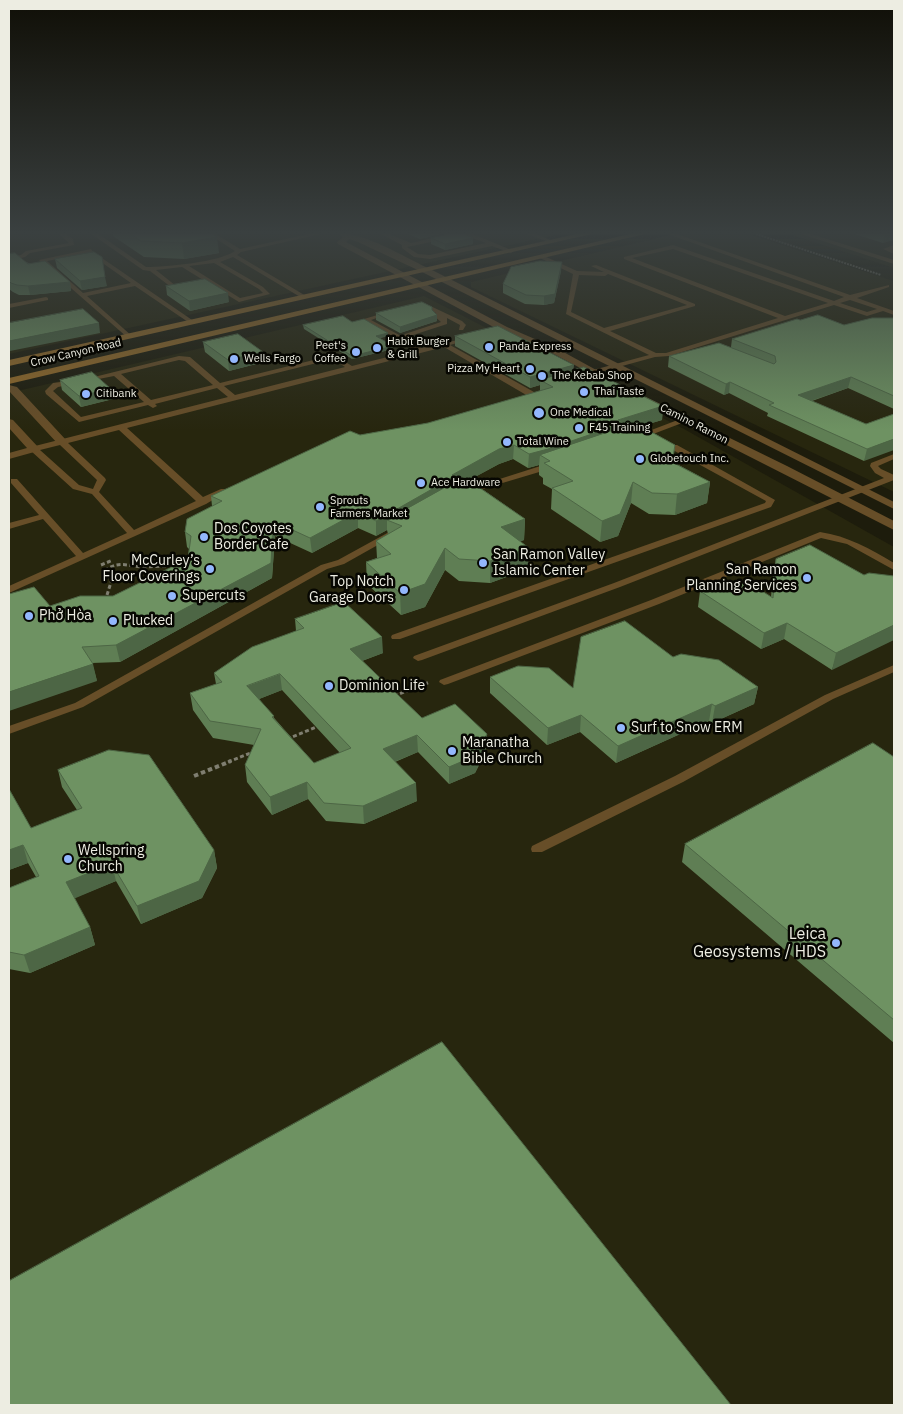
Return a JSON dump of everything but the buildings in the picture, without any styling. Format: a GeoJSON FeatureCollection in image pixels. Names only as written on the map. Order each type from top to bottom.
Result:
{"type":"FeatureCollection","features":[{"type":"Feature","properties":{"kind":"main road","name":"Crow Canyon Road"},"geometry":{"type":"LineString","coordinates":[[9,363],[295,299]]}},
{"type":"Feature","properties":{"kind":"main road","name":"Crow Canyon Road"},"geometry":{"type":"LineString","coordinates":[[9,381],[358,299]]}},
{"type":"Feature","properties":{"kind":"street","name":"Camino Ramon"},"geometry":{"type":"LineString","coordinates":[[449,299],[504,329],[555,351],[612,382]]}},
{"type":"Feature","properties":{"kind":"street","name":"Camino Ramon"},"geometry":{"type":"LineString","coordinates":[[482,299],[894,506]]}},
{"type":"Feature","properties":{"kind":"street"},"geometry":{"type":"LineString","coordinates":[[9,388],[13,389],[62,442]]}},
{"type":"Feature","properties":{"kind":"street","name":"Camino Ramon"},"geometry":{"type":"LineString","coordinates":[[633,393],[894,526]]}},
{"type":"Feature","properties":{"kind":"street"},"geometry":{"type":"LineString","coordinates":[[9,422],[34,450],[9,456]]}},
{"type":"Feature","properties":{"kind":"lane"},"geometry":{"type":"LineString","coordinates":[[9,306],[46,299]]}},
{"type":"Feature","properties":{"kind":"lane"},"geometry":{"type":"LineString","coordinates":[[87,299],[130,337]]}},
{"type":"Feature","properties":{"kind":"lane"},"geometry":{"type":"LineString","coordinates":[[157,299],[193,323]]}},
{"type":"Feature","properties":{"kind":"lane"},"geometry":{"type":"LineString","coordinates":[[253,299],[262,306]]}},
{"type":"Feature","properties":{"kind":"lane"},"geometry":{"type":"LineString","coordinates":[[571,299],[568,313],[656,355]]}},
{"type":"Feature","properties":{"kind":"lane"},"geometry":{"type":"LineString","coordinates":[[604,330],[693,306],[675,299]]}},
{"type":"Feature","properties":{"kind":"lane"},"geometry":{"type":"LineString","coordinates":[[734,299],[784,318]]}},
{"type":"Feature","properties":{"kind":"lane"},"geometry":{"type":"LineString","coordinates":[[823,299],[867,314],[884,309]]}},
{"type":"Feature","properties":{"kind":"lane"},"geometry":{"type":"LineString","coordinates":[[577,378],[656,355],[667,355],[848,299]]}},
{"type":"Feature","properties":{"kind":"lane"},"geometry":{"type":"LineString","coordinates":[[854,299],[894,312]]}},
{"type":"Feature","properties":{"kind":"lane"},"geometry":{"type":"LineString","coordinates":[[411,345],[406,340],[407,335],[445,323],[444,319],[415,306],[422,304],[460,322],[463,325],[461,329]]}},
{"type":"Feature","properties":{"kind":"lane"},"geometry":{"type":"LineString","coordinates":[[398,310],[371,316],[367,319],[421,350]]}},
{"type":"Feature","properties":{"kind":"lane"},"geometry":{"type":"LineString","coordinates":[[34,450],[120,426],[474,336],[461,329],[419,337],[411,342],[411,345]]}},
{"type":"Feature","properties":{"kind":"lane"},"geometry":{"type":"LineString","coordinates":[[494,331],[504,329]]}},
{"type":"Feature","properties":{"kind":"lane"},"geometry":{"type":"LineString","coordinates":[[704,343],[717,348]]}},
{"type":"Feature","properties":{"kind":"lane"},"geometry":{"type":"LineString","coordinates":[[444,344],[534,393],[516,398]]}},
{"type":"Feature","properties":{"kind":"lane"},"geometry":{"type":"LineString","coordinates":[[234,398],[219,385],[187,359],[180,358],[90,380],[56,385],[49,391],[50,394],[80,420],[219,385],[334,357],[351,368]]}},
{"type":"Feature","properties":{"kind":"lane"},"geometry":{"type":"LineString","coordinates":[[115,373],[163,415]]}},
{"type":"Feature","properties":{"kind":"lane"},"geometry":{"type":"LineString","coordinates":[[632,439],[686,420]]}},
{"type":"Feature","properties":{"kind":"lane"},"geometry":{"type":"LineString","coordinates":[[120,426],[203,502]]}},
{"type":"Feature","properties":{"kind":"lane"},"geometry":{"type":"LineString","coordinates":[[62,442],[102,480],[95,492]]}},
{"type":"Feature","properties":{"kind":"lane"},"geometry":{"type":"LineString","coordinates":[[396,637],[768,505],[771,500],[674,447]]}},
{"type":"Feature","properties":{"kind":"lane"},"geometry":{"type":"LineString","coordinates":[[34,450],[76,487],[95,492],[133,534]]}},
{"type":"Feature","properties":{"kind":"lane"},"geometry":{"type":"LineString","coordinates":[[893,477],[878,471],[874,466],[876,463],[894,456]]}},
{"type":"Feature","properties":{"kind":"lane"},"geometry":{"type":"LineString","coordinates":[[460,494],[567,460]]}},
{"type":"Feature","properties":{"kind":"lane"},"geometry":{"type":"LineString","coordinates":[[418,658],[618,584],[893,477]]}},
{"type":"Feature","properties":{"kind":"lane"},"geometry":{"type":"LineString","coordinates":[[14,481],[82,557]]}},
{"type":"Feature","properties":{"kind":"lane"},"geometry":{"type":"LineString","coordinates":[[9,590],[203,502],[236,485]]}},
{"type":"Feature","properties":{"kind":"lane"},"geometry":{"type":"LineString","coordinates":[[9,526],[45,516]]}},
{"type":"Feature","properties":{"kind":"lane"},"geometry":{"type":"LineString","coordinates":[[9,730],[79,705],[324,567],[341,562],[400,528]]}},
{"type":"Feature","properties":{"kind":"lane"},"geometry":{"type":"LineString","coordinates":[[444,682],[655,602],[820,536],[835,536],[848,540],[894,567]]}},
{"type":"Feature","properties":{"kind":"lane"},"geometry":{"type":"LineString","coordinates":[[537,849],[679,779],[829,697],[894,668]]}},
{"type":"Feature","properties":{"kind":"path"},"geometry":{"type":"LineString","coordinates":[[108,563],[111,566]]}},
{"type":"Feature","properties":{"kind":"path"},"geometry":{"type":"LineString","coordinates":[[107,595],[112,579],[108,577],[107,569],[111,566],[129,564],[134,566],[167,566]]}},
{"type":"Feature","properties":{"kind":"path"},"geometry":{"type":"LineString","coordinates":[[385,700],[431,682]]}},
{"type":"Feature","properties":{"kind":"path"},"geometry":{"type":"LineString","coordinates":[[285,740],[321,725]]}},
{"type":"Feature","properties":{"kind":"path"},"geometry":{"type":"LineString","coordinates":[[194,776],[258,750]]}},
{"type":"Feature","properties":{"kind":"shaded area"},"geometry":{"type":"Polygon","coordinates":[[[9,299],[262,299],[9,354],[9,299]]]}},
{"type":"Feature","properties":{"kind":"shaded area"},"geometry":{"type":"Polygon","coordinates":[[[411,299],[430,299],[684,429],[894,547],[894,1405],[9,1405],[9,393],[411,299]]]}},
{"type":"Feature","properties":{"kind":"shaded area"},"geometry":{"type":"Polygon","coordinates":[[[496,299],[894,299],[894,492],[496,299]]]}},
{"type":"Feature","properties":{"kind":"place","name":"Panda Express"},"geometry":{"type":"Point","coordinates":[489,347]}},
{"type":"Feature","properties":{"kind":"place","name":"Habit Burger & Grill"},"geometry":{"type":"Point","coordinates":[377,348]}},
{"type":"Feature","properties":{"kind":"place","name":"Peet's Coffee"},"geometry":{"type":"Point","coordinates":[356,352]}},
{"type":"Feature","properties":{"kind":"place","name":"Wells Fargo"},"geometry":{"type":"Point","coordinates":[234,359]}},
{"type":"Feature","properties":{"kind":"place","name":"Pizza My Heart"},"geometry":{"type":"Point","coordinates":[530,369]}},
{"type":"Feature","properties":{"kind":"place","name":"The Kebab Shop"},"geometry":{"type":"Point","coordinates":[542,376]}},
{"type":"Feature","properties":{"kind":"place","name":"Thai Taste"},"geometry":{"type":"Point","coordinates":[584,392]}},
{"type":"Feature","properties":{"kind":"place","name":"Citibank"},"geometry":{"type":"Point","coordinates":[86,394]}},
{"type":"Feature","properties":{"kind":"place","name":"One Medical"},"geometry":{"type":"Point","coordinates":[539,413]}},
{"type":"Feature","properties":{"kind":"place","name":"F45 Training"},"geometry":{"type":"Point","coordinates":[579,428]}},
{"type":"Feature","properties":{"kind":"place","name":"Total Wine"},"geometry":{"type":"Point","coordinates":[507,442]}},
{"type":"Feature","properties":{"kind":"place","name":"Globetouch Inc."},"geometry":{"type":"Point","coordinates":[640,459]}},
{"type":"Feature","properties":{"kind":"place","name":"Ace Hardware"},"geometry":{"type":"Point","coordinates":[421,483]}},
{"type":"Feature","properties":{"kind":"place","name":"Sprouts Farmers Market"},"geometry":{"type":"Point","coordinates":[320,507]}},
{"type":"Feature","properties":{"kind":"place","name":"Dos Coyotes Border Cafe"},"geometry":{"type":"Point","coordinates":[204,537]}},
{"type":"Feature","properties":{"kind":"place","name":"San Ramon Valley Islamic Center"},"geometry":{"type":"Point","coordinates":[483,563]}},
{"type":"Feature","properties":{"kind":"place","name":"McCurley’s Floor Coverings"},"geometry":{"type":"Point","coordinates":[210,569]}},
{"type":"Feature","properties":{"kind":"place","name":"San Ramon Planning Services"},"geometry":{"type":"Point","coordinates":[807,578]}},
{"type":"Feature","properties":{"kind":"place","name":"Top Notch Garage Doors"},"geometry":{"type":"Point","coordinates":[404,590]}},
{"type":"Feature","properties":{"kind":"place","name":"Supercuts"},"geometry":{"type":"Point","coordinates":[172,596]}},
{"type":"Feature","properties":{"kind":"place","name":"Phở Hòa"},"geometry":{"type":"Point","coordinates":[29,616]}},
{"type":"Feature","properties":{"kind":"place","name":"Plucked"},"geometry":{"type":"Point","coordinates":[113,621]}},
{"type":"Feature","properties":{"kind":"place","name":"Dominion Life"},"geometry":{"type":"Point","coordinates":[329,686]}},
{"type":"Feature","properties":{"kind":"place","name":"Surf to Snow ERM"},"geometry":{"type":"Point","coordinates":[621,728]}},
{"type":"Feature","properties":{"kind":"place","name":"Maranatha Bible Church"},"geometry":{"type":"Point","coordinates":[452,751]}},
{"type":"Feature","properties":{"kind":"place","name":"Wellspring Church"},"geometry":{"type":"Point","coordinates":[68,859]}},
{"type":"Feature","properties":{"kind":"place","name":"Leica Geosystems / HDS"},"geometry":{"type":"Point","coordinates":[836,943]}}]}
